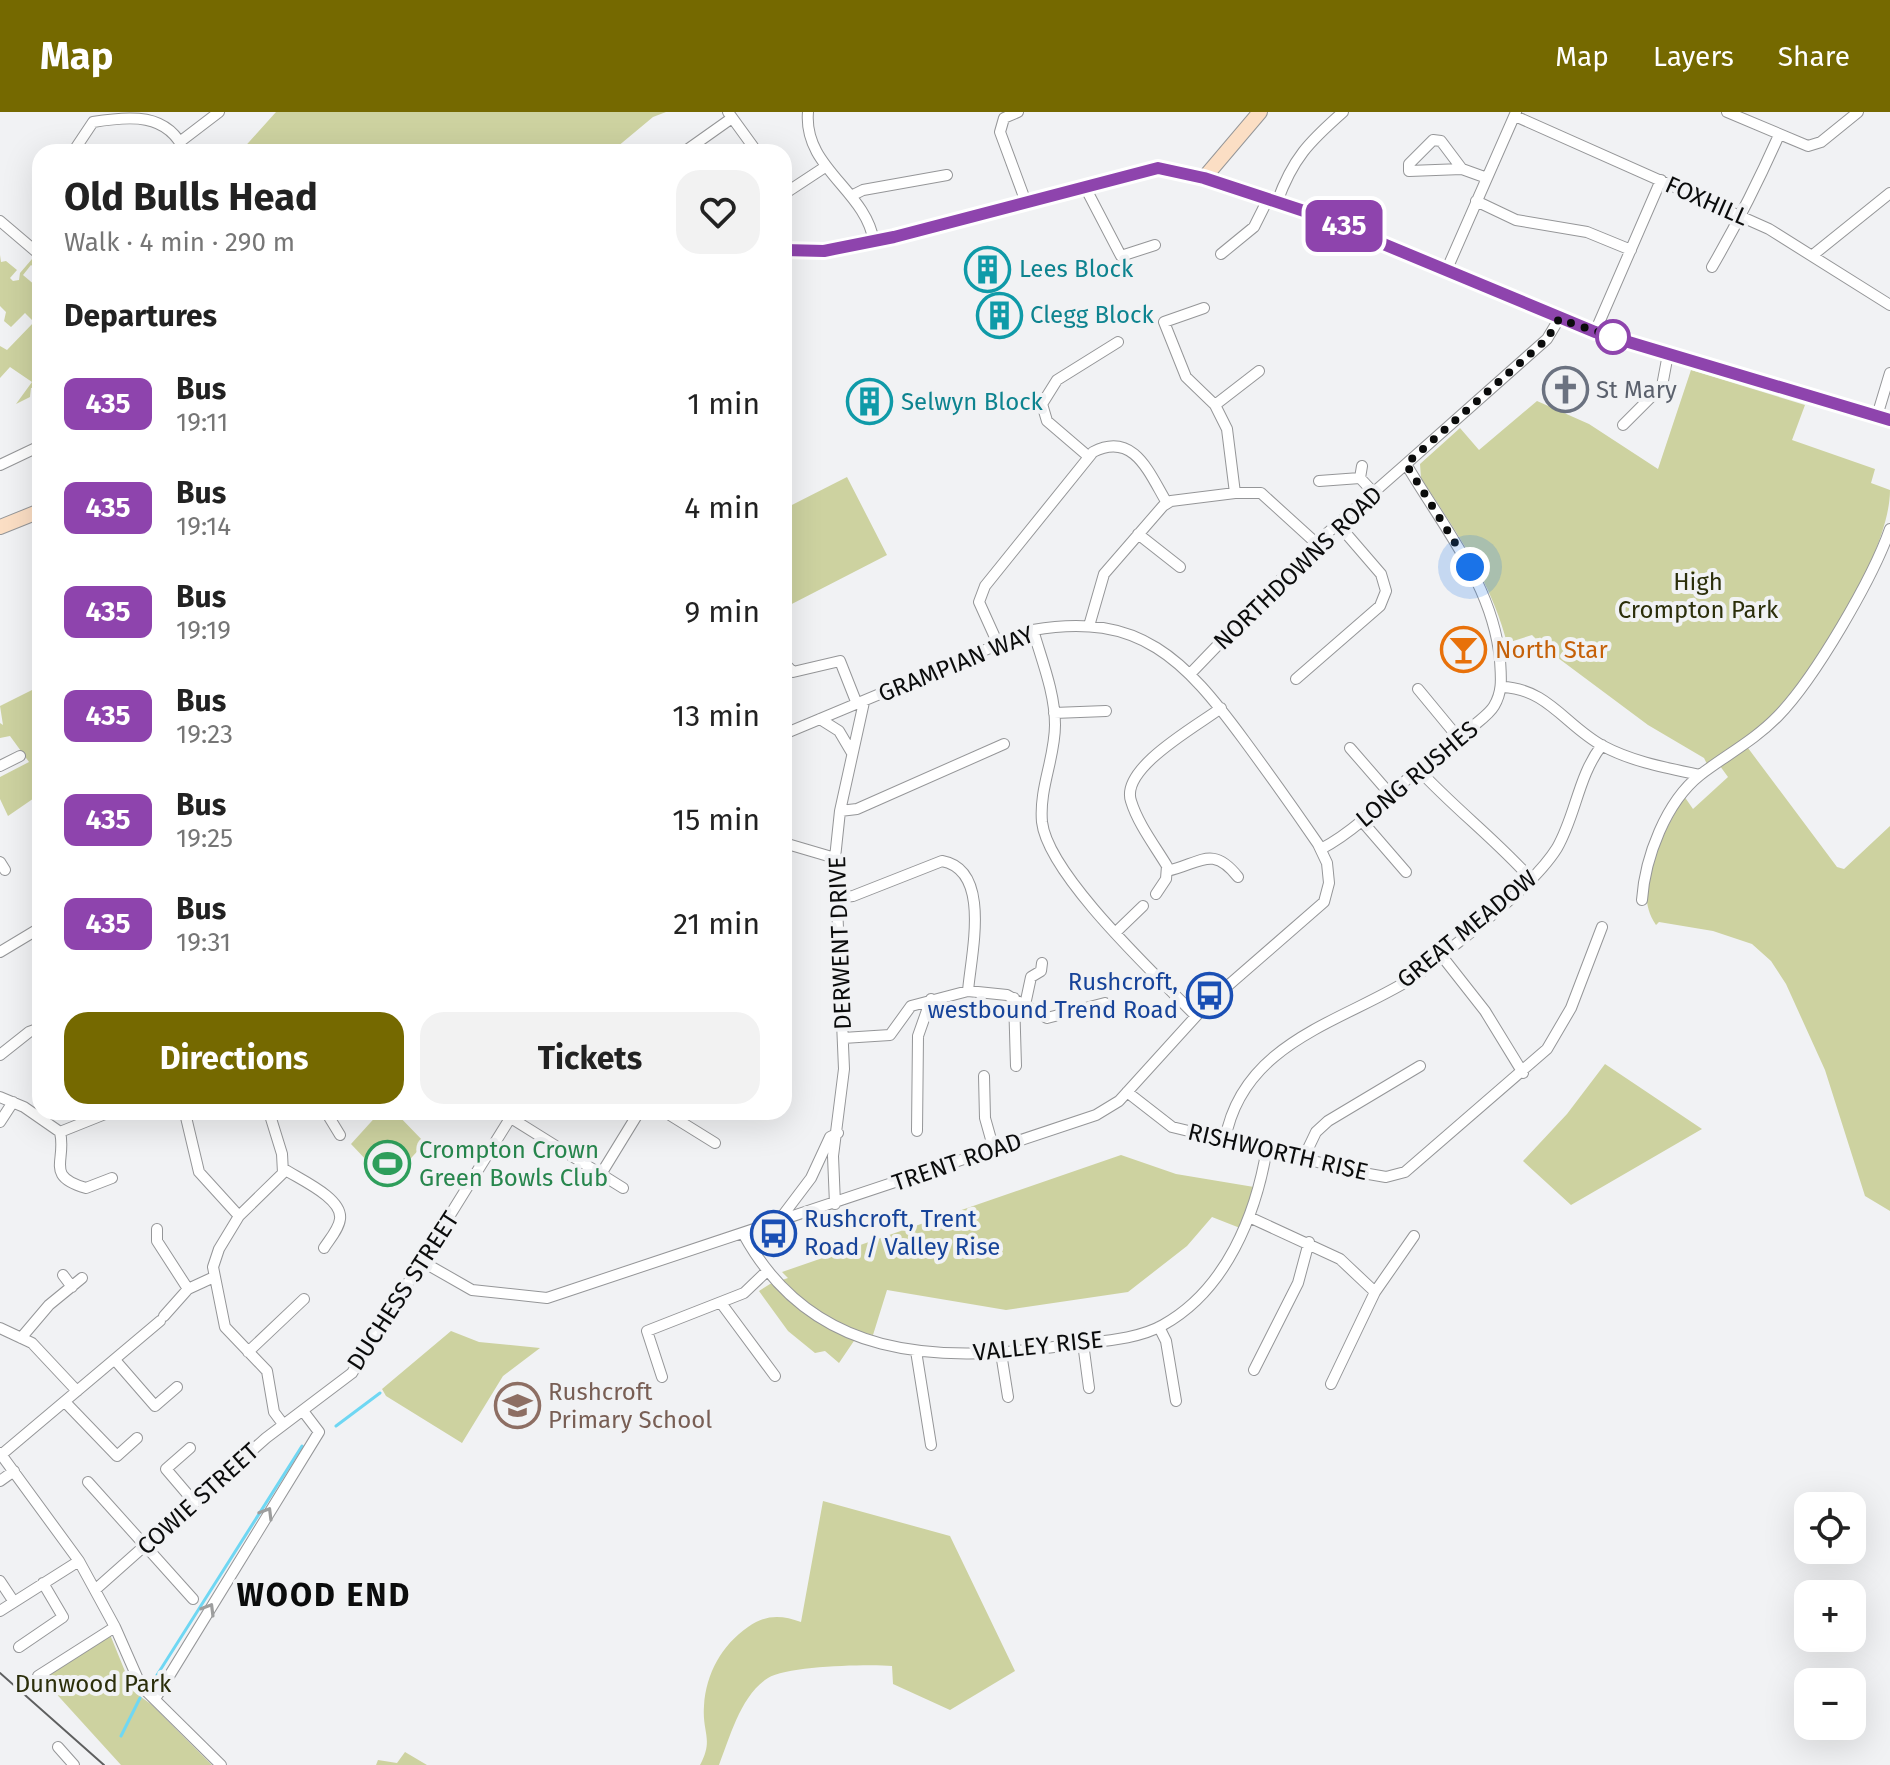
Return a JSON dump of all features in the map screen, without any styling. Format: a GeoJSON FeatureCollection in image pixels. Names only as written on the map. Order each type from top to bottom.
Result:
{"type":"FeatureCollection","features":[{"type":"Feature","properties":{"kind":"main road"},"geometry":{"type":"LineString","coordinates":[[1204,178],[1260,112]]}},
{"type":"Feature","properties":{"kind":"main road"},"geometry":{"type":"LineString","coordinates":[[792,250],[824,251],[874,242],[1027,205],[1158,168],[1204,178],[1273,200],[1595,332],[1884,418]]}},
{"type":"Feature","properties":{"kind":"main road"},"geometry":{"type":"LineString","coordinates":[[0,527],[32,514]]}},
{"type":"Feature","properties":{"kind":"street"},"geometry":{"type":"LineString","coordinates":[[185,144],[219,112]]}},
{"type":"Feature","properties":{"kind":"street"},"geometry":{"type":"LineString","coordinates":[[808,112],[807,134],[825,167],[868,219],[874,242]]}},
{"type":"Feature","properties":{"kind":"street"},"geometry":{"type":"LineString","coordinates":[[1018,112],[1004,118],[1000,132],[1027,205]]}},
{"type":"Feature","properties":{"kind":"street"},"geometry":{"type":"LineString","coordinates":[[1221,254],[1254,227],[1273,200],[1289,167],[1307,144],[1343,112]]}},
{"type":"Feature","properties":{"kind":"street"},"geometry":{"type":"LineString","coordinates":[[1727,112],[1808,146],[1821,142],[1858,112]]}},
{"type":"Feature","properties":{"kind":"street"},"geometry":{"type":"LineString","coordinates":[[1447,269],[1516,114]]}},
{"type":"Feature","properties":{"kind":"street","name":"FOXHILL"},"geometry":{"type":"LineString","coordinates":[[1516,114],[1741,215],[1813,255],[1890,305]]}},
{"type":"Feature","properties":{"kind":"street"},"geometry":{"type":"LineString","coordinates":[[78,144],[93,122],[134,115],[147,117],[181,144]]}},
{"type":"Feature","properties":{"kind":"street"},"geometry":{"type":"LineString","coordinates":[[694,144],[730,115],[751,144]]}},
{"type":"Feature","properties":{"kind":"street"},"geometry":{"type":"LineString","coordinates":[[1712,267],[1779,135]]}},
{"type":"Feature","properties":{"kind":"street"},"geometry":{"type":"LineString","coordinates":[[1462,169],[1441,141],[1433,140],[1409,164],[1409,171],[1417,173],[1462,169],[1487,178]]}},
{"type":"Feature","properties":{"kind":"street"},"geometry":{"type":"LineString","coordinates":[[792,187],[825,167]]}},
{"type":"Feature","properties":{"kind":"street"},"geometry":{"type":"LineString","coordinates":[[851,196],[863,190],[947,175]]}},
{"type":"Feature","properties":{"kind":"street"},"geometry":{"type":"LineString","coordinates":[[1595,332],[1661,180]]}},
{"type":"Feature","properties":{"kind":"street"},"geometry":{"type":"LineString","coordinates":[[1085,187],[1121,256],[1155,245]]}},
{"type":"Feature","properties":{"kind":"street"},"geometry":{"type":"LineString","coordinates":[[1813,255],[1890,193]]}},
{"type":"Feature","properties":{"kind":"street"},"geometry":{"type":"LineString","coordinates":[[1476,201],[1516,220],[1587,232],[1631,250]]}},
{"type":"Feature","properties":{"kind":"street"},"geometry":{"type":"LineString","coordinates":[[0,221],[32,248]]}},
{"type":"Feature","properties":{"kind":"street"},"geometry":{"type":"LineString","coordinates":[[1204,308],[1164,322],[1186,377],[1215,405],[1232,450],[1235,493]]}},
{"type":"Feature","properties":{"kind":"street","name":"NORTHDOWNS ROAD"},"geometry":{"type":"LineString","coordinates":[[1191,673],[1251,607],[1316,543],[1547,339],[1559,319]]}},
{"type":"Feature","properties":{"kind":"street"},"geometry":{"type":"LineString","coordinates":[[1089,457],[1047,421],[1042,404],[1057,380],[1118,342]]}},
{"type":"Feature","properties":{"kind":"street"},"geometry":{"type":"LineString","coordinates":[[1623,425],[1662,386],[1668,354]]}},
{"type":"Feature","properties":{"kind":"street"},"geometry":{"type":"LineString","coordinates":[[1215,405],[1259,371]]}},
{"type":"Feature","properties":{"kind":"street"},"geometry":{"type":"LineString","coordinates":[[1884,418],[1890,373]]}},
{"type":"Feature","properties":{"kind":"street"},"geometry":{"type":"LineString","coordinates":[[998,644],[979,602],[985,586],[1089,457],[1107,444],[1127,447],[1139,456],[1167,503]]}},
{"type":"Feature","properties":{"kind":"street"},"geometry":{"type":"LineString","coordinates":[[0,465],[32,450]]}},
{"type":"Feature","properties":{"kind":"street"},"geometry":{"type":"LineString","coordinates":[[1406,464],[1470,567],[1488,603],[1497,630],[1502,687],[1533,692],[1602,745],[1643,763],[1700,775]]}},
{"type":"Feature","properties":{"kind":"street"},"geometry":{"type":"LineString","coordinates":[[1360,478],[1362,466]]}},
{"type":"Feature","properties":{"kind":"street"},"geometry":{"type":"LineString","coordinates":[[1319,481],[1332,477],[1360,478],[1373,492]]}},
{"type":"Feature","properties":{"kind":"street"},"geometry":{"type":"LineString","coordinates":[[1089,626],[1104,574],[1167,503],[1235,493],[1266,496],[1316,543]]}},
{"type":"Feature","properties":{"kind":"street"},"geometry":{"type":"LineString","coordinates":[[1296,679],[1380,606],[1386,591],[1381,574],[1337,523]]}},
{"type":"Feature","properties":{"kind":"street"},"geometry":{"type":"LineString","coordinates":[[1642,900],[1661,830],[1682,792],[1778,717],[1876,568],[1890,529]]}},
{"type":"Feature","properties":{"kind":"street"},"geometry":{"type":"LineString","coordinates":[[1138,534],[1180,567]]}},
{"type":"Feature","properties":{"kind":"street","name":"GRAMPIAN WAY"},"geometry":{"type":"LineString","coordinates":[[792,731],[1033,630],[1065,625],[1115,630],[1157,647],[1191,673],[1221,708],[1321,849]]}},
{"type":"Feature","properties":{"kind":"street"},"geometry":{"type":"LineString","coordinates":[[1033,630],[1054,713],[1042,823],[1047,837],[1078,889],[1115,933],[1196,1016]]}},
{"type":"Feature","properties":{"kind":"street"},"geometry":{"type":"LineString","coordinates":[[792,671],[840,661],[860,703]]}},
{"type":"Feature","properties":{"kind":"street","name":"LONG RUSHES"},"geometry":{"type":"LineString","coordinates":[[1321,849],[1361,820],[1456,735],[1493,709],[1502,687]]}},
{"type":"Feature","properties":{"kind":"street"},"geometry":{"type":"LineString","coordinates":[[1418,689],[1456,735]]}},
{"type":"Feature","properties":{"kind":"street","name":"DERWENT DRIVE"},"geometry":{"type":"LineString","coordinates":[[835,1204],[833,1156],[844,1069],[835,858],[840,811],[860,703]]}},
{"type":"Feature","properties":{"kind":"street"},"geometry":{"type":"LineString","coordinates":[[1167,871],[1130,799],[1130,781],[1145,764],[1221,708]]}},
{"type":"Feature","properties":{"kind":"street"},"geometry":{"type":"LineString","coordinates":[[1054,713],[1106,711]]}},
{"type":"Feature","properties":{"kind":"street"},"geometry":{"type":"LineString","coordinates":[[820,719],[839,731],[852,753]]}},
{"type":"Feature","properties":{"kind":"street"},"geometry":{"type":"LineString","coordinates":[[840,811],[857,809],[1004,744]]}},
{"type":"Feature","properties":{"kind":"street","name":"GREAT MEADOW"},"geometry":{"type":"LineString","coordinates":[[1225,1140],[1230,1114],[1241,1096],[1292,1043],[1336,1015],[1399,987],[1546,865],[1559,844],[1579,784],[1602,745]]}},
{"type":"Feature","properties":{"kind":"street"},"geometry":{"type":"LineString","coordinates":[[1350,748],[1390,794]]}},
{"type":"Feature","properties":{"kind":"street"},"geometry":{"type":"LineString","coordinates":[[0,766],[20,756]]}},
{"type":"Feature","properties":{"kind":"street"},"geometry":{"type":"LineString","coordinates":[[1418,769],[1452,805],[1485,829],[1530,878]]}},
{"type":"Feature","properties":{"kind":"street"},"geometry":{"type":"LineString","coordinates":[[1361,820],[1406,872]]}},
{"type":"Feature","properties":{"kind":"street"},"geometry":{"type":"LineString","coordinates":[[792,845],[835,858]]}},
{"type":"Feature","properties":{"kind":"street","name":"TRENT ROAD"},"geometry":{"type":"LineString","coordinates":[[423,1262],[472,1290],[547,1298],[744,1235],[1096,1115],[1109,1109],[1196,1016],[1324,902],[1329,883],[1321,849]]}},
{"type":"Feature","properties":{"kind":"street"},"geometry":{"type":"LineString","coordinates":[[1156,894],[1167,871],[1213,857],[1223,860],[1238,877]]}},
{"type":"Feature","properties":{"kind":"street"},"geometry":{"type":"LineString","coordinates":[[836,898],[853,896],[942,861],[959,867],[974,889],[968,991]]}},
{"type":"Feature","properties":{"kind":"street"},"geometry":{"type":"LineString","coordinates":[[1115,933],[1143,906]]}},
{"type":"Feature","properties":{"kind":"street","name":"RISHWORTH RISE"},"geometry":{"type":"LineString","coordinates":[[1127,1092],[1172,1127],[1363,1173],[1395,1176],[1405,1172],[1523,1073],[1547,1049],[1571,1008],[1602,927]]}},
{"type":"Feature","properties":{"kind":"street"},"geometry":{"type":"LineString","coordinates":[[0,952],[32,933]]}},
{"type":"Feature","properties":{"kind":"street"},"geometry":{"type":"LineString","coordinates":[[1441,955],[1485,1011],[1523,1073]]}},
{"type":"Feature","properties":{"kind":"street"},"geometry":{"type":"LineString","coordinates":[[1025,1005],[1031,977],[1041,971],[1042,963]]}},
{"type":"Feature","properties":{"kind":"street"},"geometry":{"type":"LineString","coordinates":[[843,1038],[890,1035],[911,1006],[968,991],[1014,998],[1047,1018],[1055,1019],[1105,1003]]}},
{"type":"Feature","properties":{"kind":"street"},"geometry":{"type":"LineString","coordinates":[[1014,998],[1016,1066]]}},
{"type":"Feature","properties":{"kind":"street"},"geometry":{"type":"LineString","coordinates":[[917,1131],[918,1036],[931,999]]}},
{"type":"Feature","properties":{"kind":"street"},"geometry":{"type":"LineString","coordinates":[[0,1055],[32,1031]]}},
{"type":"Feature","properties":{"kind":"street"},"geometry":{"type":"LineString","coordinates":[[1304,1157],[1316,1132],[1328,1121],[1420,1066]]}},
{"type":"Feature","properties":{"kind":"street"},"geometry":{"type":"LineString","coordinates":[[984,1076],[985,1118],[994,1150]]}},
{"type":"Feature","properties":{"kind":"street"},"geometry":{"type":"LineString","coordinates":[[0,1097],[32,1114]]}},
{"type":"Feature","properties":{"kind":"street"},"geometry":{"type":"LineString","coordinates":[[0,1122],[13,1102]]}},
{"type":"Feature","properties":{"kind":"street"},"geometry":{"type":"LineString","coordinates":[[41,1120],[60,1132]]}},
{"type":"Feature","properties":{"kind":"street"},"geometry":{"type":"LineString","coordinates":[[60,1132],[90,1120]]}},
{"type":"Feature","properties":{"kind":"street"},"geometry":{"type":"LineString","coordinates":[[187,1120],[199,1172],[239,1216]]}},
{"type":"Feature","properties":{"kind":"street"},"geometry":{"type":"LineString","coordinates":[[271,1120],[284,1169],[337,1205],[341,1216],[339,1225],[324,1248]]}},
{"type":"Feature","properties":{"kind":"street"},"geometry":{"type":"LineString","coordinates":[[331,1120],[340,1135]]}},
{"type":"Feature","properties":{"kind":"street","name":"DUCHESS STREET"},"geometry":{"type":"LineString","coordinates":[[303,1411],[352,1373],[510,1120]]}},
{"type":"Feature","properties":{"kind":"street"},"geometry":{"type":"LineString","coordinates":[[520,1120],[623,1188]]}},
{"type":"Feature","properties":{"kind":"street"},"geometry":{"type":"LineString","coordinates":[[601,1174],[634,1120]]}},
{"type":"Feature","properties":{"kind":"street"},"geometry":{"type":"LineString","coordinates":[[678,1120],[715,1143]]}},
{"type":"Feature","properties":{"kind":"street"},"geometry":{"type":"LineString","coordinates":[[60,1132],[59,1171],[64,1179],[86,1188],[112,1178]]}},
{"type":"Feature","properties":{"kind":"street","name":"DERWENT DRIVE"},"geometry":{"type":"LineString","coordinates":[[777,1223],[811,1178],[830,1137],[838,1133]]}},
{"type":"Feature","properties":{"kind":"street","name":"VALLEY RISE"},"geometry":{"type":"LineString","coordinates":[[744,1235],[767,1271],[809,1312],[865,1341],[916,1351],[967,1355],[1083,1343],[1159,1327],[1178,1315],[1216,1277],[1258,1198],[1267,1148]]}},
{"type":"Feature","properties":{"kind":"street"},"geometry":{"type":"LineString","coordinates":[[283,1424],[274,1412],[267,1371],[225,1327],[213,1267],[219,1249],[239,1216],[284,1169]]}},
{"type":"Feature","properties":{"kind":"street"},"geometry":{"type":"LineString","coordinates":[[1249,1217],[1309,1242],[1340,1259],[1375,1292]]}},
{"type":"Feature","properties":{"kind":"street"},"geometry":{"type":"LineString","coordinates":[[157,1229],[157,1241],[188,1289]]}},
{"type":"Feature","properties":{"kind":"street"},"geometry":{"type":"LineString","coordinates":[[1331,1384],[1375,1292],[1414,1236]]}},
{"type":"Feature","properties":{"kind":"street"},"geometry":{"type":"LineString","coordinates":[[1254,1370],[1298,1283],[1309,1242]]}},
{"type":"Feature","properties":{"kind":"street"},"geometry":{"type":"LineString","coordinates":[[662,1377],[647,1331],[721,1303],[753,1287],[767,1271]]}},
{"type":"Feature","properties":{"kind":"street"},"geometry":{"type":"LineString","coordinates":[[63,1275],[72,1287]]}},
{"type":"Feature","properties":{"kind":"street"},"geometry":{"type":"LineString","coordinates":[[214,1277],[188,1289],[162,1319],[1,1454],[96,1589],[141,1686],[221,1765]]}},
{"type":"Feature","properties":{"kind":"street"},"geometry":{"type":"LineString","coordinates":[[21,1338],[49,1305],[82,1278]]}},
{"type":"Feature","properties":{"kind":"street"},"geometry":{"type":"LineString","coordinates":[[248,1352],[304,1299]]}},
{"type":"Feature","properties":{"kind":"street"},"geometry":{"type":"LineString","coordinates":[[721,1303],[775,1376]]}},
{"type":"Feature","properties":{"kind":"street"},"geometry":{"type":"LineString","coordinates":[[1159,1327],[1166,1341],[1176,1401]]}},
{"type":"Feature","properties":{"kind":"street"},"geometry":{"type":"LineString","coordinates":[[0,1328],[21,1338],[47,1357],[77,1391]]}},
{"type":"Feature","properties":{"kind":"street"},"geometry":{"type":"LineString","coordinates":[[1083,1343],[1089,1388]]}},
{"type":"Feature","properties":{"kind":"street"},"geometry":{"type":"LineString","coordinates":[[916,1351],[931,1445]]}},
{"type":"Feature","properties":{"kind":"street"},"geometry":{"type":"LineString","coordinates":[[1001,1353],[1008,1397]]}},
{"type":"Feature","properties":{"kind":"street"},"geometry":{"type":"LineString","coordinates":[[115,1360],[155,1406],[177,1387]]}},
{"type":"Feature","properties":{"kind":"street"},"geometry":{"type":"LineString","coordinates":[[65,1402],[117,1456],[137,1438]]}},
{"type":"Feature","properties":{"kind":"street"},"geometry":{"type":"LineString","coordinates":[[155,1699],[319,1432],[303,1411]]}},
{"type":"Feature","properties":{"kind":"street","name":"COWIE STREET"},"geometry":{"type":"LineString","coordinates":[[96,1589],[283,1424],[303,1411]]}},
{"type":"Feature","properties":{"kind":"street"},"geometry":{"type":"LineString","coordinates":[[190,1448],[166,1469],[195,1503]]}},
{"type":"Feature","properties":{"kind":"street"},"geometry":{"type":"LineString","coordinates":[[0,1481],[14,1471]]}},
{"type":"Feature","properties":{"kind":"street"},"geometry":{"type":"LineString","coordinates":[[88,1482],[193,1599]]}},
{"type":"Feature","properties":{"kind":"street"},"geometry":{"type":"LineString","coordinates":[[0,1611],[79,1561]]}},
{"type":"Feature","properties":{"kind":"street"},"geometry":{"type":"LineString","coordinates":[[0,1581],[14,1602]]}},
{"type":"Feature","properties":{"kind":"street"},"geometry":{"type":"LineString","coordinates":[[19,1647],[63,1617],[43,1583]]}},
{"type":"Feature","properties":{"kind":"street"},"geometry":{"type":"LineString","coordinates":[[38,1676],[115,1627]]}},
{"type":"Feature","properties":{"kind":"street"},"geometry":{"type":"LineString","coordinates":[[58,1747],[74,1765]]}},
{"type":"Feature","properties":{"kind":"green space"},"geometry":{"type":"Polygon","coordinates":[[[276,112],[666,112],[653,117],[621,144],[247,144],[276,112]]]}},
{"type":"Feature","properties":{"kind":"green space"},"geometry":{"type":"Polygon","coordinates":[[[0,255],[1,262],[6,261],[17,270],[10,278],[13,281],[19,280],[20,273],[32,259],[32,266],[23,275],[32,283],[32,320],[25,313],[11,327],[4,321],[6,312],[0,306],[0,255]]]}},
{"type":"Feature","properties":{"kind":"green space"},"geometry":{"type":"Polygon","coordinates":[[[32,324],[32,382],[10,367],[0,378],[0,346],[7,350],[32,324]]]}},
{"type":"Feature","properties":{"kind":"green space","name":"High Crompton Park"},"geometry":{"type":"Polygon","coordinates":[[[1691,370],[1805,405],[1792,440],[1875,469],[1871,483],[1890,490],[1887,515],[1865,575],[1811,667],[1768,719],[1707,764],[1704,758],[1648,725],[1546,649],[1532,635],[1507,643],[1482,577],[1421,478],[1420,464],[1460,428],[1479,450],[1537,401],[1589,424],[1658,469],[1691,370]]]}},
{"type":"Feature","properties":{"kind":"green space"},"geometry":{"type":"Polygon","coordinates":[[[32,382],[30,397],[16,404],[32,382]]]}},
{"type":"Feature","properties":{"kind":"green space"},"geometry":{"type":"Polygon","coordinates":[[[847,477],[887,555],[792,604],[792,505],[847,477]]]}},
{"type":"Feature","properties":{"kind":"green space"},"geometry":{"type":"Polygon","coordinates":[[[32,690],[32,800],[8,816],[0,799],[0,777],[29,762],[10,736],[0,738],[0,723],[3,725],[0,706],[32,690]]]}},
{"type":"Feature","properties":{"kind":"green space"},"geometry":{"type":"Polygon","coordinates":[[[1748,748],[1837,867],[1844,869],[1890,826],[1890,1211],[1865,1196],[1825,1070],[1786,984],[1771,961],[1752,944],[1713,931],[1659,922],[1656,925],[1649,910],[1646,894],[1653,860],[1684,796],[1693,809],[1728,777],[1720,766],[1748,748]]]}},
{"type":"Feature","properties":{"kind":"green space"},"geometry":{"type":"Polygon","coordinates":[[[1605,1064],[1702,1129],[1571,1205],[1523,1161],[1567,1114],[1605,1064]]]}},
{"type":"Feature","properties":{"kind":"green space","name":"Crompton Crown Green Bowls Club"},"geometry":{"type":"Polygon","coordinates":[[[373,1120],[403,1120],[425,1143],[388,1183],[351,1144],[373,1120]]]}},
{"type":"Feature","properties":{"kind":"green space"},"geometry":{"type":"Polygon","coordinates":[[[1121,1155],[1176,1174],[1254,1187],[1240,1228],[1212,1217],[1187,1246],[1128,1292],[1006,1310],[887,1290],[873,1335],[860,1332],[839,1363],[825,1351],[815,1353],[788,1331],[759,1291],[788,1278],[782,1272],[1121,1155]]]}},
{"type":"Feature","properties":{"kind":"green space"},"geometry":{"type":"Polygon","coordinates":[[[451,1331],[479,1342],[540,1348],[503,1376],[462,1443],[386,1396],[382,1389],[451,1331]]]}},
{"type":"Feature","properties":{"kind":"green space"},"geometry":{"type":"Polygon","coordinates":[[[823,1501],[950,1536],[1015,1671],[950,1710],[893,1684],[892,1666],[828,1667],[778,1674],[768,1678],[750,1695],[719,1765],[700,1765],[707,1742],[705,1694],[712,1671],[723,1651],[739,1634],[761,1620],[781,1617],[801,1622],[823,1501]]]}},
{"type":"Feature","properties":{"kind":"green space","name":"Dunwood Park"},"geometry":{"type":"Polygon","coordinates":[[[109,1632],[133,1691],[152,1705],[212,1765],[121,1765],[41,1677],[109,1632]]]}},
{"type":"Feature","properties":{"kind":"green space"},"geometry":{"type":"Polygon","coordinates":[[[405,1752],[427,1765],[376,1765],[378,1760],[397,1763],[405,1752]]]}},
{"type":"Feature","properties":{"kind":"waterway"},"geometry":{"type":"LineString","coordinates":[[336,1426],[380,1393]]}},
{"type":"Feature","properties":{"kind":"waterway"},"geometry":{"type":"LineString","coordinates":[[152,1683],[302,1446]]}},
{"type":"Feature","properties":{"kind":"waterway"},"geometry":{"type":"LineString","coordinates":[[121,1736],[140,1698]]}},
{"type":"Feature","properties":{"kind":"tram line"},"geometry":{"type":"LineString","coordinates":[[0,1673],[104,1765]]}},
{"type":"Feature","properties":{"kind":"bus line","name":"435"},"geometry":{"type":"LineString","coordinates":[[792,250],[824,251],[894,237],[1027,205],[1133,172],[1158,168],[1204,178],[1304,211],[1595,332],[1890,420]]}},
{"type":"Feature","properties":{"kind":"place","name":"Lees Block"},"geometry":{"type":"Point","coordinates":[988,269]}},
{"type":"Feature","properties":{"kind":"place","name":"Clegg Block"},"geometry":{"type":"Point","coordinates":[999,315]}},
{"type":"Feature","properties":{"kind":"place","name":"St Mary"},"geometry":{"type":"Point","coordinates":[1565,390]}},
{"type":"Feature","properties":{"kind":"place","name":"Selwyn Block"},"geometry":{"type":"Point","coordinates":[870,402]}},
{"type":"Feature","properties":{"kind":"place","name":"North Star"},"geometry":{"type":"Point","coordinates":[1464,650]}},
{"type":"Feature","properties":{"kind":"place","name":"Rushcroft, westbound Trend Road"},"geometry":{"type":"Point","coordinates":[1209,996]}},
{"type":"Feature","properties":{"kind":"place","name":"Crompton Crown Green Bowls Club"},"geometry":{"type":"Point","coordinates":[388,1164]}},
{"type":"Feature","properties":{"kind":"place","name":"Rushcroft, Trent Road / Valley Rise"},"geometry":{"type":"Point","coordinates":[773,1233]}},
{"type":"Feature","properties":{"kind":"place","name":"Rushcroft Primary School"},"geometry":{"type":"Point","coordinates":[517,1406]}},
{"type":"Feature","properties":{"kind":"district","name":"WOOD END"},"geometry":{"type":"Point","coordinates":[324,1595]}},
{"type":"Feature","properties":{"kind":"route"},"geometry":{"type":"LineString","coordinates":[[1470,567],[1406,464],[1547,339],[1557,327],[1559,319],[1613,337]]}}]}
